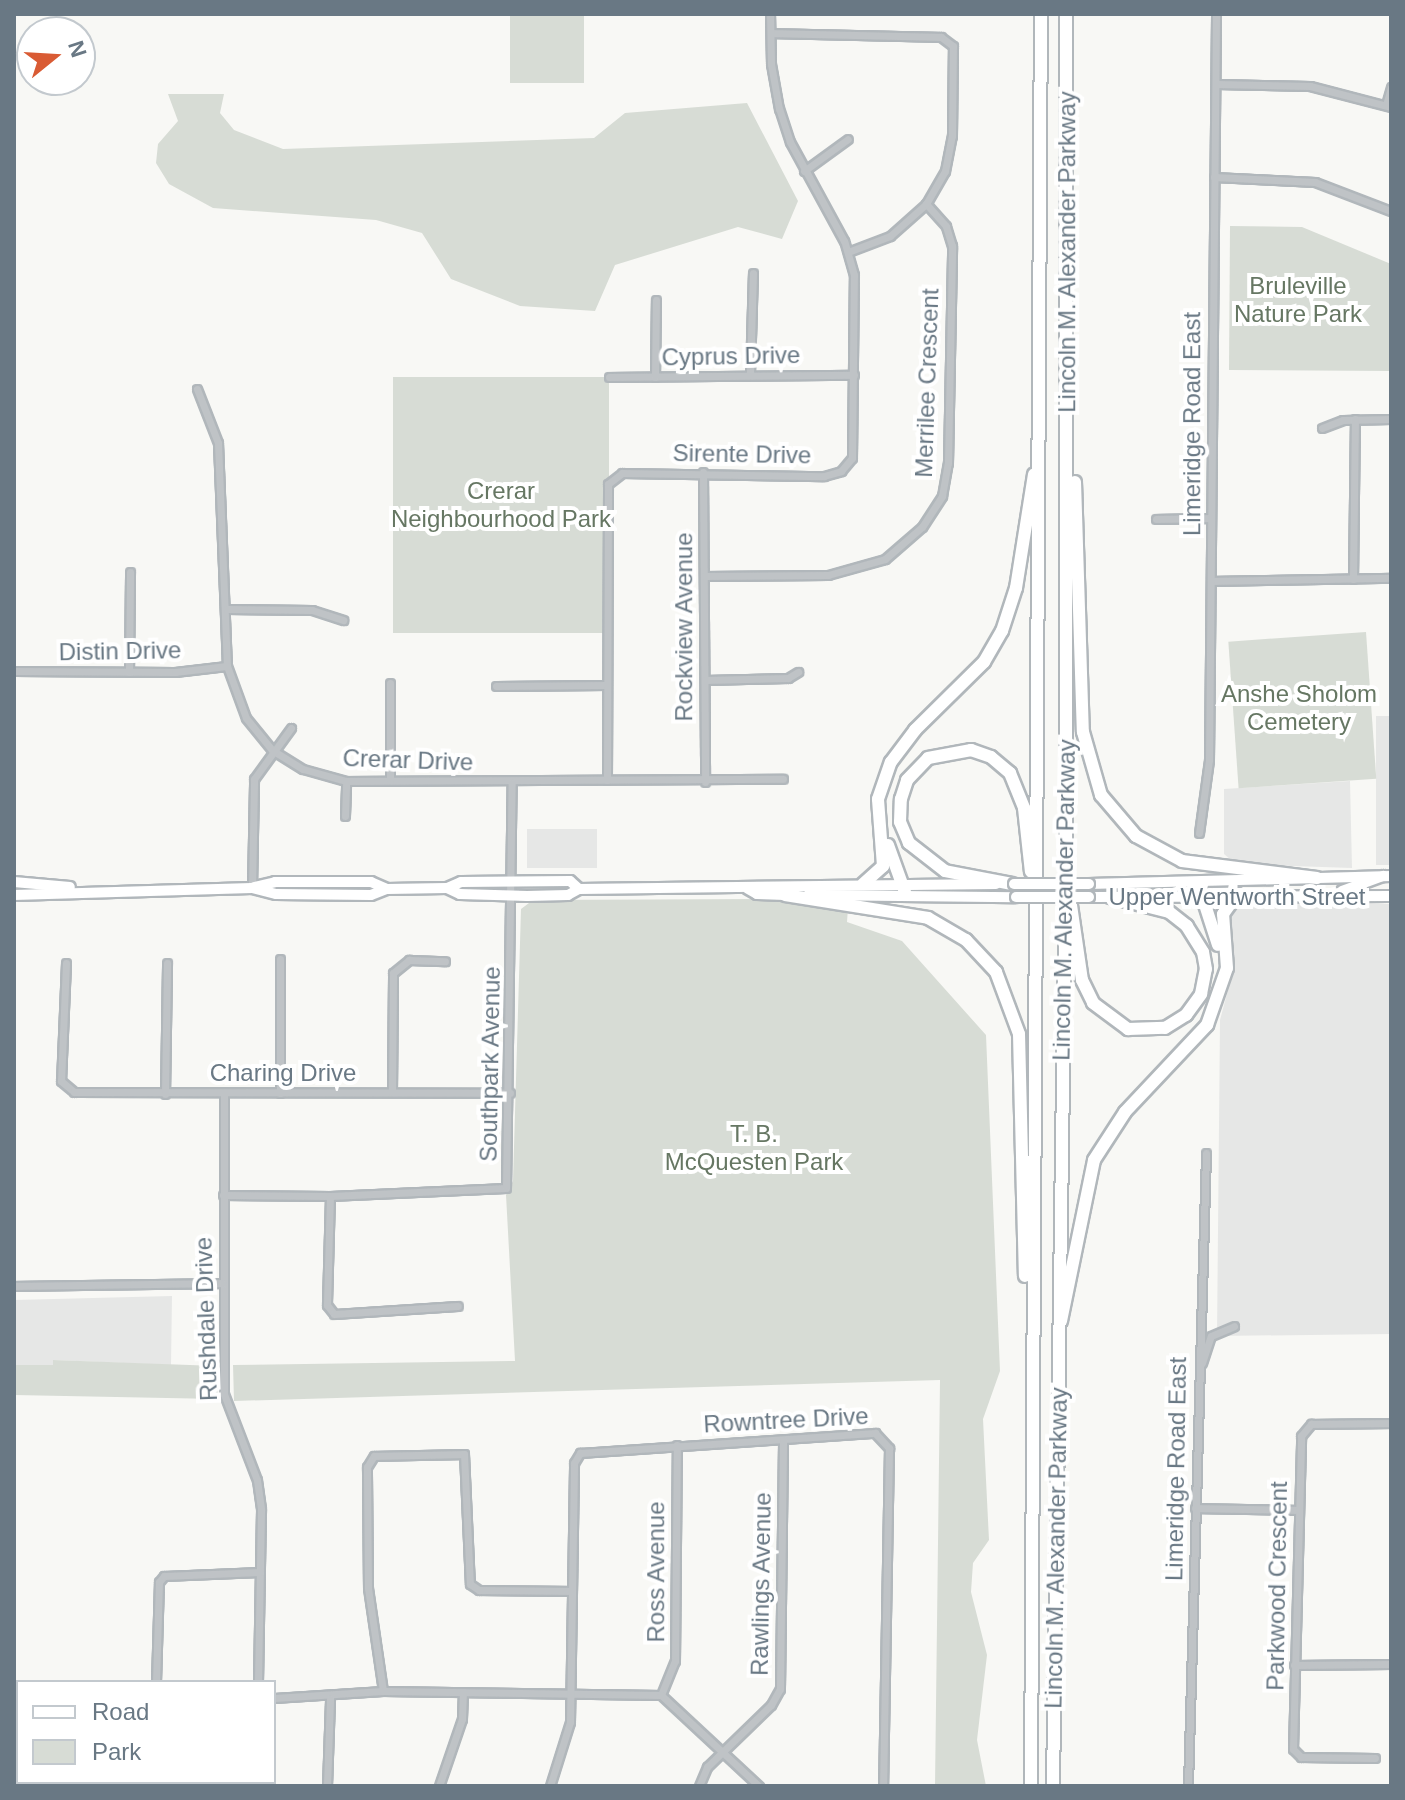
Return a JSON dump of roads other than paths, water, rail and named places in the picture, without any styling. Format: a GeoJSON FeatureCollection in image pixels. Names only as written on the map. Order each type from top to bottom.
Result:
{"type":"FeatureCollection","features":[{"type":"Feature","properties":{"kind":"highway","name":"Lincoln M. Alexander Parkway"},"geometry":{"type":"LineString","coordinates":[[1031,1786],[1041,14]]}},
{"type":"Feature","properties":{"kind":"highway","name":"Lincoln M. Alexander Parkway"},"geometry":{"type":"LineString","coordinates":[[1053,1786],[1066,867],[1066,14]]}},
{"type":"Feature","properties":{"kind":"highway"},"geometry":{"type":"LineString","coordinates":[[1067,396],[1073,422],[1083,732],[1101,795],[1136,836],[1182,861],[1317,878]]}},
{"type":"Feature","properties":{"kind":"highway"},"geometry":{"type":"LineString","coordinates":[[863,884],[883,866],[878,799],[891,762],[915,730],[984,662],[1002,631],[1016,588],[1031,482],[1040,458]]}},
{"type":"Feature","properties":{"kind":"highway"},"geometry":{"type":"LineString","coordinates":[[1014,889],[945,871],[909,843],[900,822],[901,799],[907,780],[928,758],[971,750],[991,757],[1010,773],[1024,808],[1038,928]]}},
{"type":"Feature","properties":{"kind":"highway"},"geometry":{"type":"LineString","coordinates":[[891,762],[884,823],[902,890]]}},
{"type":"Feature","properties":{"kind":"highway"},"geometry":{"type":"LineString","coordinates":[[1066,867],[1082,980],[1093,1003],[1128,1029],[1165,1028],[1186,1015],[1201,994],[1206,969],[1203,952],[1187,926],[1169,912],[1110,897]]}},
{"type":"Feature","properties":{"kind":"highway"},"geometry":{"type":"LineString","coordinates":[[1198,883],[1206,895],[1220,953],[1221,992]]}},
{"type":"Feature","properties":{"kind":"highway"},"geometry":{"type":"LineString","coordinates":[[785,895],[928,918],[977,949],[1004,985],[1021,1051],[1026,1370],[1032,1394]]}},
{"type":"Feature","properties":{"kind":"highway"},"geometry":{"type":"LineString","coordinates":[[1059,1327],[1069,1301],[1076,1236],[1094,1160],[1125,1112],[1207,1025],[1227,968],[1223,914],[1237,895]]}},
{"type":"Feature","properties":{"kind":"main road","name":"Upper Wentworth Street"},"geometry":{"type":"LineString","coordinates":[[748,889],[785,895],[1387,876]]}},
{"type":"Feature","properties":{"kind":"main road"},"geometry":{"type":"LineString","coordinates":[[1321,896],[1365,886],[1387,876]]}},
{"type":"Feature","properties":{"kind":"main road","name":"Upper Wentworth Street"},"geometry":{"type":"LineString","coordinates":[[14,895],[80,889],[252,888],[276,894],[371,895],[387,889],[447,888],[461,882],[513,881],[570,881],[579,889]]}},
{"type":"Feature","properties":{"kind":"main road","name":"Upper Wentworth Street"},"geometry":{"type":"LineString","coordinates":[[14,882],[80,889]]}},
{"type":"Feature","properties":{"kind":"main road","name":"Upper Wentworth Street"},"geometry":{"type":"LineString","coordinates":[[447,888],[460,894],[513,896],[568,895],[579,889],[748,889],[863,884],[902,890]]}},
{"type":"Feature","properties":{"kind":"main road","name":"Upper Wentworth Street"},"geometry":{"type":"LineString","coordinates":[[1014,889],[1089,897],[1391,896]]}},
{"type":"Feature","properties":{"kind":"street","name":"Sirente Drive"},"geometry":{"type":"LineString","coordinates":[[607,780],[608,484],[622,473],[810,476],[841,471],[852,458],[854,275],[848,252],[804,171],[779,109],[770,14]]}},
{"type":"Feature","properties":{"kind":"street","name":"Limeridge Road East"},"geometry":{"type":"LineString","coordinates":[[1199,833],[1208,795],[1216,14]]}},
{"type":"Feature","properties":{"kind":"street"},"geometry":{"type":"LineString","coordinates":[[771,33],[949,40],[952,136],[945,171],[927,203],[890,236],[848,252]]}},
{"type":"Feature","properties":{"kind":"street"},"geometry":{"type":"LineString","coordinates":[[1216,84],[1310,86],[1388,106],[1391,87]]}},
{"type":"Feature","properties":{"kind":"street"},"geometry":{"type":"LineString","coordinates":[[804,171],[848,139]]}},
{"type":"Feature","properties":{"kind":"street"},"geometry":{"type":"LineString","coordinates":[[1214,177],[1315,182],[1391,211]]}},
{"type":"Feature","properties":{"kind":"street","name":"Merrilee Crescent"},"geometry":{"type":"LineString","coordinates":[[704,576],[851,573],[903,547],[942,496],[948,463],[952,253],[946,226],[927,203]]}},
{"type":"Feature","properties":{"kind":"street"},"geometry":{"type":"LineString","coordinates":[[750,373],[753,273]]}},
{"type":"Feature","properties":{"kind":"street"},"geometry":{"type":"LineString","coordinates":[[655,377],[656,300]]}},
{"type":"Feature","properties":{"kind":"street","name":"Cyprus Drive"},"geometry":{"type":"LineString","coordinates":[[609,377],[750,373],[854,375]]}},
{"type":"Feature","properties":{"kind":"street","name":"Crerar Drive"},"geometry":{"type":"LineString","coordinates":[[197,389],[218,443],[227,666],[246,718],[272,750],[303,769],[346,781],[705,782],[783,779]]}},
{"type":"Feature","properties":{"kind":"street"},"geometry":{"type":"LineString","coordinates":[[1353,579],[1355,419]]}},
{"type":"Feature","properties":{"kind":"street"},"geometry":{"type":"LineString","coordinates":[[1322,428],[1355,419],[1391,419]]}},
{"type":"Feature","properties":{"kind":"street","name":"Rockview Avenue"},"geometry":{"type":"LineString","coordinates":[[703,472],[705,782]]}},
{"type":"Feature","properties":{"kind":"street"},"geometry":{"type":"LineString","coordinates":[[1156,519],[1211,518]]}},
{"type":"Feature","properties":{"kind":"street"},"geometry":{"type":"LineString","coordinates":[[129,672],[130,572]]}},
{"type":"Feature","properties":{"kind":"street"},"geometry":{"type":"LineString","coordinates":[[1212,581],[1391,578]]}},
{"type":"Feature","properties":{"kind":"street"},"geometry":{"type":"LineString","coordinates":[[227,609],[312,610],[343,620]]}},
{"type":"Feature","properties":{"kind":"street","name":"Distin Drive"},"geometry":{"type":"LineString","coordinates":[[14,671],[129,672],[227,666]]}},
{"type":"Feature","properties":{"kind":"street"},"geometry":{"type":"LineString","coordinates":[[705,680],[788,678],[798,672]]}},
{"type":"Feature","properties":{"kind":"street"},"geometry":{"type":"LineString","coordinates":[[390,683],[390,780]]}},
{"type":"Feature","properties":{"kind":"street"},"geometry":{"type":"LineString","coordinates":[[496,686],[606,685]]}},
{"type":"Feature","properties":{"kind":"street"},"geometry":{"type":"LineString","coordinates":[[252,888],[252,788],[256,772],[291,728]]}},
{"type":"Feature","properties":{"kind":"street"},"geometry":{"type":"LineString","coordinates":[[345,816],[346,781]]}},
{"type":"Feature","properties":{"kind":"street","name":"Southpark Avenue"},"geometry":{"type":"LineString","coordinates":[[223,1195],[330,1196],[503,1190],[509,1181],[512,782]]}},
{"type":"Feature","properties":{"kind":"street"},"geometry":{"type":"LineString","coordinates":[[280,959],[280,1093]]}},
{"type":"Feature","properties":{"kind":"street"},"geometry":{"type":"LineString","coordinates":[[392,1092],[393,973],[409,960],[445,961]]}},
{"type":"Feature","properties":{"kind":"street","name":"Charing Drive"},"geometry":{"type":"LineString","coordinates":[[66,963],[61,1081],[74,1092],[510,1093]]}},
{"type":"Feature","properties":{"kind":"street"},"geometry":{"type":"LineString","coordinates":[[165,1094],[167,963]]}},
{"type":"Feature","properties":{"kind":"street","name":"Rushdale Drive"},"geometry":{"type":"LineString","coordinates":[[224,1093],[224,1394],[257,1480],[260,1572],[258,1680]]}},
{"type":"Feature","properties":{"kind":"street","name":"Limeridge Road East"},"geometry":{"type":"LineString","coordinates":[[1188,1786],[1206,1153]]}},
{"type":"Feature","properties":{"kind":"street"},"geometry":{"type":"LineString","coordinates":[[330,1196],[327,1305],[334,1314],[458,1306]]}},
{"type":"Feature","properties":{"kind":"street"},"geometry":{"type":"LineString","coordinates":[[14,1286],[223,1283]]}},
{"type":"Feature","properties":{"kind":"street"},"geometry":{"type":"LineString","coordinates":[[1199,1377],[1211,1336],[1234,1326]]}},
{"type":"Feature","properties":{"kind":"street","name":"Parkwood Crescent"},"geometry":{"type":"LineString","coordinates":[[1375,1758],[1298,1755],[1293,1743],[1301,1436],[1307,1425],[1391,1423]]}},
{"type":"Feature","properties":{"kind":"street","name":"Rowntree Drive"},"geometry":{"type":"LineString","coordinates":[[550,1786],[569,1725],[577,1456],[588,1451],[875,1433],[887,1443],[883,1786]]}},
{"type":"Feature","properties":{"kind":"street","name":"Rawlings Avenue"},"geometry":{"type":"LineString","coordinates":[[699,1786],[707,1767],[771,1705],[780,1686],[783,1440]]}},
{"type":"Feature","properties":{"kind":"street","name":"Ross Avenue"},"geometry":{"type":"LineString","coordinates":[[661,1695],[675,1661],[677,1445]]}},
{"type":"Feature","properties":{"kind":"street"},"geometry":{"type":"LineString","coordinates":[[383,1691],[368,1588],[367,1467],[374,1456],[452,1451],[466,1456],[468,1581],[475,1589],[572,1591]]}},
{"type":"Feature","properties":{"kind":"street"},"geometry":{"type":"LineString","coordinates":[[1195,1508],[1298,1510]]}},
{"type":"Feature","properties":{"kind":"street"},"geometry":{"type":"LineString","coordinates":[[156,1680],[159,1582],[164,1576],[260,1572]]}},
{"type":"Feature","properties":{"kind":"street"},"geometry":{"type":"LineString","coordinates":[[1294,1665],[1391,1664]]}},
{"type":"Feature","properties":{"kind":"street"},"geometry":{"type":"LineString","coordinates":[[276,1698],[330,1698],[383,1691],[661,1695],[759,1786]]}},
{"type":"Feature","properties":{"kind":"street"},"geometry":{"type":"LineString","coordinates":[[439,1786],[462,1719],[463,1692]]}},
{"type":"Feature","properties":{"kind":"street"},"geometry":{"type":"LineString","coordinates":[[327,1786],[330,1698]]}},
{"type":"Feature","properties":{"kind":"park label","name":"Bruleville Nature Park"},"geometry":{"type":"Point","coordinates":[1298,300]}},
{"type":"Feature","properties":{"kind":"park label","name":"Crerar Neighbourhood Park"},"geometry":{"type":"Point","coordinates":[501,505]}},
{"type":"Feature","properties":{"kind":"park label","name":"Anshe Sholom Cemetery"},"geometry":{"type":"Point","coordinates":[1299,708]}},
{"type":"Feature","properties":{"kind":"park label","name":"T. B. McQuesten Park"},"geometry":{"type":"Point","coordinates":[754,1148]}}]}
